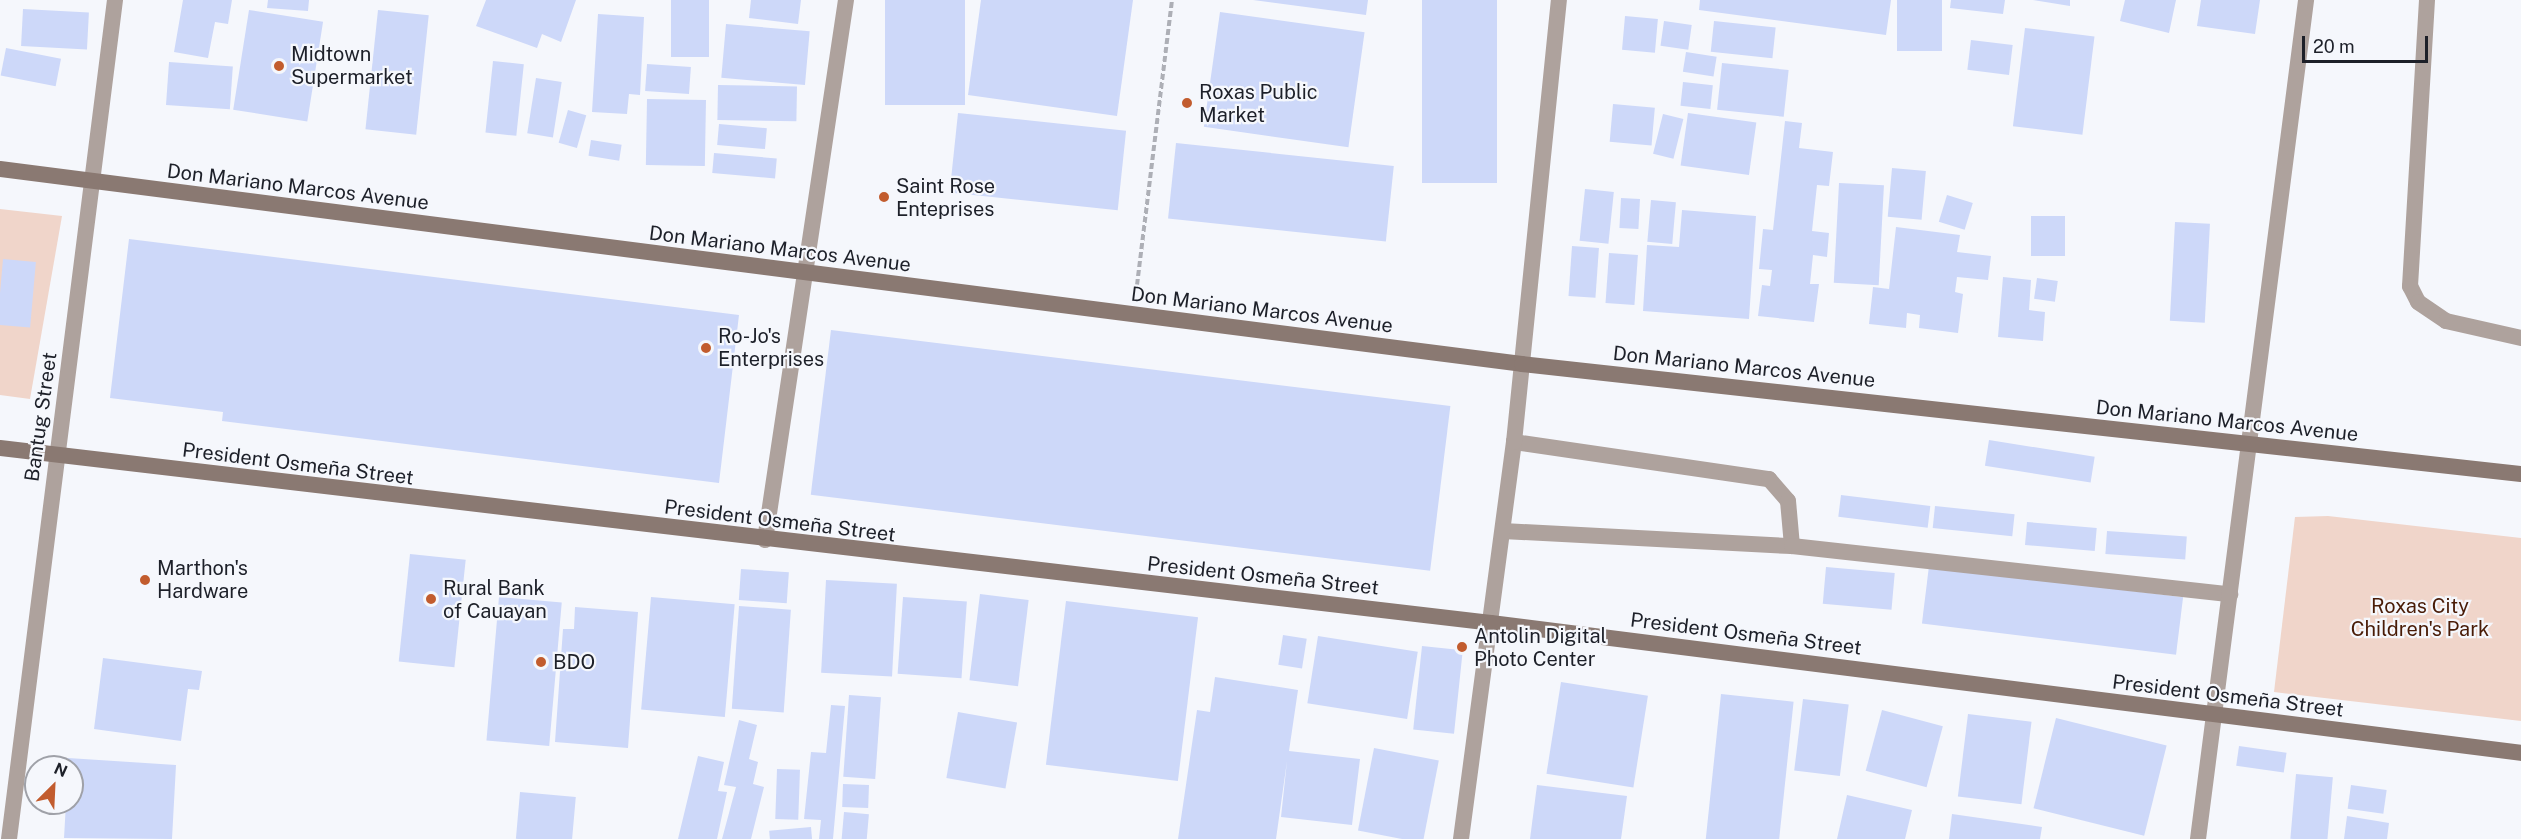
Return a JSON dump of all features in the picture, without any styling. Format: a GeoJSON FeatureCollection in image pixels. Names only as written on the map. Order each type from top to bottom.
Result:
{"type":"FeatureCollection","features":[{"type":"Feature","properties":{"kind":"main road","name":"Don Mariano Marcos Avenue"},"geometry":{"type":"LineString","coordinates":[[0,169],[1522,364],[2521,474]]}},
{"type":"Feature","properties":{"kind":"main road","name":"President Osmeña Street"},"geometry":{"type":"LineString","coordinates":[[0,448],[57,457],[1491,623],[2521,753]]}},
{"type":"Feature","properties":{"kind":"street","name":"Bantug Street"},"geometry":{"type":"LineString","coordinates":[[9,839],[57,457],[95,182],[115,0]]}},
{"type":"Feature","properties":{"kind":"street"},"geometry":{"type":"LineString","coordinates":[[765,540],[846,0]]}},
{"type":"Feature","properties":{"kind":"street"},"geometry":{"type":"LineString","coordinates":[[1461,839],[1514,442],[1559,0]]}},
{"type":"Feature","properties":{"kind":"street"},"geometry":{"type":"LineString","coordinates":[[2198,839],[2216,716],[2248,444],[2306,0]]}},
{"type":"Feature","properties":{"kind":"street"},"geometry":{"type":"LineString","coordinates":[[2427,0],[2410,286],[2418,302],[2446,321],[2521,338]]}},
{"type":"Feature","properties":{"kind":"street"},"geometry":{"type":"LineString","coordinates":[[1514,442],[1769,479],[1788,501],[1792,546]]}},
{"type":"Feature","properties":{"kind":"street"},"geometry":{"type":"LineString","coordinates":[[1503,531],[1792,546],[2230,594]]}},
{"type":"Feature","properties":{"kind":"path"},"geometry":{"type":"LineString","coordinates":[[1133,315],[1172,0]]}},
{"type":"Feature","properties":{"kind":"green space"},"geometry":{"type":"Polygon","coordinates":[[[0,209],[62,216],[30,399],[0,395],[0,209]]]}},
{"type":"Feature","properties":{"kind":"green space","name":"Roxas City Children's Park"},"geometry":{"type":"Polygon","coordinates":[[[2328,516],[2521,538],[2521,721],[2274,692],[2295,517],[2328,516]]]}},
{"type":"Feature","properties":{"kind":"building"},"geometry":{"type":"Polygon","coordinates":[[[183,0],[232,0],[228,24],[215,22],[208,58],[174,52],[183,0]]]}},
{"type":"Feature","properties":{"kind":"building"},"geometry":{"type":"Polygon","coordinates":[[[268,0],[309,0],[308,11],[267,8],[268,0]]]}},
{"type":"Feature","properties":{"kind":"building"},"geometry":{"type":"Polygon","coordinates":[[[486,0],[576,0],[561,42],[542,34],[537,48],[476,26],[486,0]]]}},
{"type":"Feature","properties":{"kind":"building"},"geometry":{"type":"Polygon","coordinates":[[[671,0],[709,0],[709,57],[671,57],[671,0]]]}},
{"type":"Feature","properties":{"kind":"building"},"geometry":{"type":"Polygon","coordinates":[[[751,0],[801,0],[798,24],[749,18],[751,0]]]}},
{"type":"Feature","properties":{"kind":"building"},"geometry":{"type":"Polygon","coordinates":[[[885,0],[965,0],[965,105],[885,105],[885,0]]]}},
{"type":"Feature","properties":{"kind":"building"},"geometry":{"type":"Polygon","coordinates":[[[981,0],[1133,0],[1117,116],[968,95],[981,0]]]}},
{"type":"Feature","properties":{"kind":"building"},"geometry":{"type":"Polygon","coordinates":[[[1253,0],[1368,0],[1366,15],[1253,0]]]}},
{"type":"Feature","properties":{"kind":"building"},"geometry":{"type":"Polygon","coordinates":[[[1422,0],[1497,0],[1497,183],[1422,183],[1422,0]]]}},
{"type":"Feature","properties":{"kind":"building"},"geometry":{"type":"Polygon","coordinates":[[[1700,0],[1891,0],[1886,35],[1699,10],[1700,0]]]}},
{"type":"Feature","properties":{"kind":"building"},"geometry":{"type":"Polygon","coordinates":[[[1897,0],[1942,0],[1942,51],[1897,51],[1897,0]]]}},
{"type":"Feature","properties":{"kind":"building"},"geometry":{"type":"Polygon","coordinates":[[[1951,0],[2005,0],[2003,14],[1950,8],[1951,0]]]}},
{"type":"Feature","properties":{"kind":"building"},"geometry":{"type":"Polygon","coordinates":[[[2033,0],[2070,0],[2070,6],[2033,0]]]}},
{"type":"Feature","properties":{"kind":"building"},"geometry":{"type":"Polygon","coordinates":[[[2125,0],[2176,0],[2169,33],[2120,21],[2125,0]]]}},
{"type":"Feature","properties":{"kind":"building"},"geometry":{"type":"Polygon","coordinates":[[[2201,0],[2260,0],[2255,34],[2197,26],[2201,0]]]}},
{"type":"Feature","properties":{"kind":"building"},"geometry":{"type":"Polygon","coordinates":[[[23,9],[89,12],[87,49],[21,46],[23,9]]]}},
{"type":"Feature","properties":{"kind":"building","name":"Midtown Supermarket"},"geometry":{"type":"Polygon","coordinates":[[[249,10],[323,22],[307,121],[233,110],[249,10]]]}},
{"type":"Feature","properties":{"kind":"building"},"geometry":{"type":"Polygon","coordinates":[[[378,10],[429,15],[416,135],[365,129],[378,10]]]}},
{"type":"Feature","properties":{"kind":"building"},"geometry":{"type":"Polygon","coordinates":[[[1220,12],[1365,32],[1348,147],[1204,127],[1220,12]]]}},
{"type":"Feature","properties":{"kind":"building"},"geometry":{"type":"Polygon","coordinates":[[[598,14],[644,17],[640,95],[629,94],[627,114],[592,112],[598,14]]]}},
{"type":"Feature","properties":{"kind":"building"},"geometry":{"type":"Polygon","coordinates":[[[1625,16],[1658,19],[1655,53],[1622,50],[1625,16]]]}},
{"type":"Feature","properties":{"kind":"building"},"geometry":{"type":"Polygon","coordinates":[[[1664,21],[1692,25],[1688,50],[1661,46],[1664,21]]]}},
{"type":"Feature","properties":{"kind":"building"},"geometry":{"type":"Polygon","coordinates":[[[1714,21],[1776,27],[1772,58],[1711,52],[1714,21]]]}},
{"type":"Feature","properties":{"kind":"building"},"geometry":{"type":"Polygon","coordinates":[[[726,24],[810,31],[805,85],[721,78],[726,24]]]}},
{"type":"Feature","properties":{"kind":"building"},"geometry":{"type":"Polygon","coordinates":[[[2025,28],[2094,37],[2082,135],[2013,126],[2025,28]]]}},
{"type":"Feature","properties":{"kind":"building"},"geometry":{"type":"Polygon","coordinates":[[[1971,40],[2013,45],[2009,75],[1967,70],[1971,40]]]}},
{"type":"Feature","properties":{"kind":"building"},"geometry":{"type":"Polygon","coordinates":[[[6,48],[61,59],[56,86],[1,75],[6,48]]]}},
{"type":"Feature","properties":{"kind":"building"},"geometry":{"type":"Polygon","coordinates":[[[1686,52],[1717,57],[1713,77],[1683,72],[1686,52]]]}},
{"type":"Feature","properties":{"kind":"building"},"geometry":{"type":"Polygon","coordinates":[[[493,61],[524,64],[516,136],[485,133],[493,61]]]}},
{"type":"Feature","properties":{"kind":"building"},"geometry":{"type":"Polygon","coordinates":[[[169,62],[233,66],[230,109],[166,105],[169,62]]]}},
{"type":"Feature","properties":{"kind":"building"},"geometry":{"type":"Polygon","coordinates":[[[1722,63],[1789,70],[1784,117],[1717,110],[1722,63]]]}},
{"type":"Feature","properties":{"kind":"building"},"geometry":{"type":"Polygon","coordinates":[[[647,64],[691,67],[689,94],[645,91],[647,64]]]}},
{"type":"Feature","properties":{"kind":"building"},"geometry":{"type":"Polygon","coordinates":[[[536,78],[562,82],[553,137],[527,133],[536,78]]]}},
{"type":"Feature","properties":{"kind":"building"},"geometry":{"type":"Polygon","coordinates":[[[1683,82],[1713,85],[1710,109],[1680,106],[1683,82]]]}},
{"type":"Feature","properties":{"kind":"building"},"geometry":{"type":"Polygon","coordinates":[[[718,85],[797,86],[796,121],[717,120],[718,85]]]}},
{"type":"Feature","properties":{"kind":"building"},"geometry":{"type":"Polygon","coordinates":[[[647,99],[706,100],[705,166],[646,165],[647,99]]]}},
{"type":"Feature","properties":{"kind":"building"},"geometry":{"type":"Polygon","coordinates":[[[1613,104],[1655,108],[1652,146],[1610,142],[1613,104]]]}},
{"type":"Feature","properties":{"kind":"building"},"geometry":{"type":"Polygon","coordinates":[[[568,110],[586,115],[577,148],[559,143],[568,110]]]}},
{"type":"Feature","properties":{"kind":"building"},"geometry":{"type":"Polygon","coordinates":[[[958,113],[1126,131],[1118,210],[950,193],[958,113]]]}},
{"type":"Feature","properties":{"kind":"building"},"geometry":{"type":"Polygon","coordinates":[[[1688,113],[1756,123],[1749,175],[1681,165],[1688,113]]]}},
{"type":"Feature","properties":{"kind":"building"},"geometry":{"type":"Polygon","coordinates":[[[1663,114],[1683,119],[1673,159],[1653,154],[1663,114]]]}},
{"type":"Feature","properties":{"kind":"building"},"geometry":{"type":"Polygon","coordinates":[[[1785,121],[1802,123],[1799,148],[1833,152],[1829,186],[1817,185],[1812,231],[1829,233],[1827,257],[1813,255],[1810,284],[1819,284],[1814,322],[1758,316],[1762,285],[1770,286],[1772,270],[1759,269],[1763,229],[1773,230],[1785,121]]]}},
{"type":"Feature","properties":{"kind":"building"},"geometry":{"type":"Polygon","coordinates":[[[719,124],[767,128],[765,149],[717,145],[719,124]]]}},
{"type":"Feature","properties":{"kind":"building"},"geometry":{"type":"Polygon","coordinates":[[[591,140],[622,145],[619,161],[588,156],[591,140]]]}},
{"type":"Feature","properties":{"kind":"building"},"geometry":{"type":"Polygon","coordinates":[[[1176,143],[1394,166],[1386,241],[1168,219],[1176,143]]]}},
{"type":"Feature","properties":{"kind":"building"},"geometry":{"type":"Polygon","coordinates":[[[714,153],[777,158],[775,178],[712,173],[714,153]]]}},
{"type":"Feature","properties":{"kind":"building"},"geometry":{"type":"Polygon","coordinates":[[[1892,168],[1926,171],[1922,220],[1888,217],[1892,168]]]}},
{"type":"Feature","properties":{"kind":"building"},"geometry":{"type":"Polygon","coordinates":[[[1839,183],[1884,185],[1879,285],[1834,283],[1839,183]]]}},
{"type":"Feature","properties":{"kind":"building"},"geometry":{"type":"Polygon","coordinates":[[[1585,189],[1614,192],[1608,244],[1580,241],[1585,189]]]}},
{"type":"Feature","properties":{"kind":"building"},"geometry":{"type":"Polygon","coordinates":[[[1947,195],[1973,203],[1965,230],[1939,222],[1947,195]]]}},
{"type":"Feature","properties":{"kind":"building"},"geometry":{"type":"Polygon","coordinates":[[[1621,198],[1640,199],[1638,229],[1619,228],[1621,198]]]}},
{"type":"Feature","properties":{"kind":"building"},"geometry":{"type":"Polygon","coordinates":[[[1651,200],[1676,202],[1672,244],[1647,242],[1651,200]]]}},
{"type":"Feature","properties":{"kind":"building"},"geometry":{"type":"Polygon","coordinates":[[[1682,210],[1756,216],[1749,319],[1643,311],[1647,245],[1679,247],[1682,210]]]}},
{"type":"Feature","properties":{"kind":"building"},"geometry":{"type":"Polygon","coordinates":[[[2031,216],[2065,216],[2065,256],[2031,256],[2031,216]]]}},
{"type":"Feature","properties":{"kind":"building"},"geometry":{"type":"Polygon","coordinates":[[[2175,222],[2210,224],[2205,323],[2170,321],[2175,222]]]}},
{"type":"Feature","properties":{"kind":"building"},"geometry":{"type":"Polygon","coordinates":[[[1896,227],[1960,235],[1957,252],[1991,256],[1988,280],[1957,277],[1955,292],[1963,294],[1958,333],[1919,328],[1920,315],[1907,313],[1906,328],[1869,324],[1873,287],[1889,289],[1896,227]]]}},
{"type":"Feature","properties":{"kind":"building"},"geometry":{"type":"Polygon","coordinates":[[[129,239],[739,315],[719,483],[222,421],[223,412],[110,398],[129,239]]]}},
{"type":"Feature","properties":{"kind":"building"},"geometry":{"type":"Polygon","coordinates":[[[1572,246],[1599,248],[1595,298],[1569,296],[1572,246]]]}},
{"type":"Feature","properties":{"kind":"building"},"geometry":{"type":"Polygon","coordinates":[[[1609,253],[1638,255],[1634,305],[1606,303],[1609,253]]]}},
{"type":"Feature","properties":{"kind":"building"},"geometry":{"type":"Polygon","coordinates":[[[3,259],[36,262],[30,328],[0,325],[3,259]]]}},
{"type":"Feature","properties":{"kind":"building"},"geometry":{"type":"Polygon","coordinates":[[[2003,277],[2031,280],[2029,310],[2045,312],[2043,341],[1998,337],[2003,277]]]}},
{"type":"Feature","properties":{"kind":"building"},"geometry":{"type":"Polygon","coordinates":[[[2037,278],[2058,281],[2055,302],[2034,299],[2037,278]]]}},
{"type":"Feature","properties":{"kind":"building"},"geometry":{"type":"Polygon","coordinates":[[[831,330],[1450,406],[1430,571],[811,495],[831,330]]]}},
{"type":"Feature","properties":{"kind":"building"},"geometry":{"type":"Polygon","coordinates":[[[1989,440],[2095,457],[2091,482],[1985,466],[1989,440]]]}},
{"type":"Feature","properties":{"kind":"building"},"geometry":{"type":"Polygon","coordinates":[[[1841,495],[1930,506],[1928,528],[1838,517],[1841,495]]]}},
{"type":"Feature","properties":{"kind":"building"},"geometry":{"type":"Polygon","coordinates":[[[1935,506],[2015,514],[2012,536],[1933,528],[1935,506]]]}},
{"type":"Feature","properties":{"kind":"building"},"geometry":{"type":"Polygon","coordinates":[[[2027,522],[2097,528],[2095,551],[2025,545],[2027,522]]]}},
{"type":"Feature","properties":{"kind":"building"},"geometry":{"type":"Polygon","coordinates":[[[2107,531],[2187,537],[2185,560],[2105,554],[2107,531]]]}},
{"type":"Feature","properties":{"kind":"building"},"geometry":{"type":"Polygon","coordinates":[[[410,554],[466,560],[454,667],[399,661],[410,554]]]}},
{"type":"Feature","properties":{"kind":"building"},"geometry":{"type":"Polygon","coordinates":[[[1929,566],[2183,597],[2176,655],[1922,624],[1929,566]]]}},
{"type":"Feature","properties":{"kind":"building"},"geometry":{"type":"Polygon","coordinates":[[[1826,567],[1895,573],[1892,610],[1823,604],[1826,567]]]}},
{"type":"Feature","properties":{"kind":"building"},"geometry":{"type":"Polygon","coordinates":[[[741,569],[789,572],[787,603],[739,600],[741,569]]]}},
{"type":"Feature","properties":{"kind":"building"},"geometry":{"type":"Polygon","coordinates":[[[826,580],[897,584],[892,677],[821,673],[826,580]]]}},
{"type":"Feature","properties":{"kind":"building"},"geometry":{"type":"Polygon","coordinates":[[[980,594],[1029,600],[1018,686],[969,680],[980,594]]]}},
{"type":"Feature","properties":{"kind":"building"},"geometry":{"type":"Polygon","coordinates":[[[499,597],[562,602],[549,746],[486,740],[499,597]]]}},
{"type":"Feature","properties":{"kind":"building"},"geometry":{"type":"Polygon","coordinates":[[[651,597],[735,604],[725,717],[641,710],[651,597]]]}},
{"type":"Feature","properties":{"kind":"building"},"geometry":{"type":"Polygon","coordinates":[[[903,597],[967,601],[961,678],[898,674],[903,597]]]}},
{"type":"Feature","properties":{"kind":"building"},"geometry":{"type":"Polygon","coordinates":[[[1066,601],[1198,617],[1178,781],[1046,765],[1066,601]]]}},
{"type":"Feature","properties":{"kind":"building"},"geometry":{"type":"Polygon","coordinates":[[[739,606],[791,610],[784,712],[732,709],[739,606]]]}},
{"type":"Feature","properties":{"kind":"building"},"geometry":{"type":"Polygon","coordinates":[[[575,607],[638,612],[628,748],[555,742],[563,629],[574,629],[575,607]]]}},
{"type":"Feature","properties":{"kind":"building"},"geometry":{"type":"Polygon","coordinates":[[[1283,635],[1307,639],[1302,668],[1278,665],[1283,635]]]}},
{"type":"Feature","properties":{"kind":"building"},"geometry":{"type":"Polygon","coordinates":[[[1318,636],[1418,652],[1407,719],[1307,703],[1318,636]]]}},
{"type":"Feature","properties":{"kind":"building"},"geometry":{"type":"Polygon","coordinates":[[[1422,646],[1463,650],[1454,734],[1413,730],[1422,646]]]}},
{"type":"Feature","properties":{"kind":"building"},"geometry":{"type":"Polygon","coordinates":[[[103,658],[202,671],[199,690],[188,689],[181,741],[94,729],[103,658]]]}},
{"type":"Feature","properties":{"kind":"building"},"geometry":{"type":"Polygon","coordinates":[[[1215,677],[1298,690],[1289,751],[1360,759],[1352,825],[1281,817],[1287,761],[1276,839],[1178,839],[1197,710],[1210,712],[1215,677]]]}},
{"type":"Feature","properties":{"kind":"building"},"geometry":{"type":"Polygon","coordinates":[[[1561,682],[1648,696],[1633,788],[1546,774],[1561,682]]]}},
{"type":"Feature","properties":{"kind":"building"},"geometry":{"type":"Polygon","coordinates":[[[1721,694],[1794,702],[1779,839],[1706,839],[1721,694]]]}},
{"type":"Feature","properties":{"kind":"building"},"geometry":{"type":"Polygon","coordinates":[[[849,695],[881,697],[875,779],[843,777],[849,695]]]}},
{"type":"Feature","properties":{"kind":"building"},"geometry":{"type":"Polygon","coordinates":[[[1803,699],[1849,705],[1840,776],[1794,770],[1803,699]]]}},
{"type":"Feature","properties":{"kind":"building"},"geometry":{"type":"Polygon","coordinates":[[[831,705],[845,706],[833,839],[819,839],[821,820],[804,819],[811,752],[826,753],[831,705]]]}},
{"type":"Feature","properties":{"kind":"building"},"geometry":{"type":"Polygon","coordinates":[[[1882,710],[1943,726],[1927,787],[1866,771],[1882,710]]]}},
{"type":"Feature","properties":{"kind":"building"},"geometry":{"type":"Polygon","coordinates":[[[958,712],[1017,722],[1005,788],[946,778],[958,712]]]}},
{"type":"Feature","properties":{"kind":"building"},"geometry":{"type":"Polygon","coordinates":[[[1968,714],[2032,722],[2021,804],[1958,796],[1968,714]]]}},
{"type":"Feature","properties":{"kind":"building"},"geometry":{"type":"Polygon","coordinates":[[[2056,718],[2167,746],[2144,836],[2034,808],[2056,718]]]}},
{"type":"Feature","properties":{"kind":"building"},"geometry":{"type":"Polygon","coordinates":[[[739,720],[757,725],[749,759],[758,762],[753,784],[764,787],[751,839],[722,839],[736,787],[724,785],[739,720]]]}},
{"type":"Feature","properties":{"kind":"building"},"geometry":{"type":"Polygon","coordinates":[[[2239,746],[2287,753],[2284,772],[2236,766],[2239,746]]]}},
{"type":"Feature","properties":{"kind":"building"},"geometry":{"type":"Polygon","coordinates":[[[1374,748],[1439,761],[1424,839],[1402,839],[1358,830],[1374,748]]]}},
{"type":"Feature","properties":{"kind":"building"},"geometry":{"type":"Polygon","coordinates":[[[698,756],[724,762],[718,791],[727,792],[717,839],[678,839],[698,756]]]}},
{"type":"Feature","properties":{"kind":"building"},"geometry":{"type":"Polygon","coordinates":[[[84,759],[176,765],[172,839],[64,838],[65,815],[84,815],[84,759]]]}},
{"type":"Feature","properties":{"kind":"building"},"geometry":{"type":"Polygon","coordinates":[[[777,769],[800,770],[798,820],[775,819],[777,769]]]}},
{"type":"Feature","properties":{"kind":"building"},"geometry":{"type":"Polygon","coordinates":[[[2296,774],[2333,777],[2327,839],[2290,839],[2296,774]]]}},
{"type":"Feature","properties":{"kind":"building"},"geometry":{"type":"Polygon","coordinates":[[[843,784],[869,785],[868,808],[842,807],[843,784]]]}},
{"type":"Feature","properties":{"kind":"building"},"geometry":{"type":"Polygon","coordinates":[[[1537,785],[1627,796],[1621,839],[1530,839],[1537,785]]]}},
{"type":"Feature","properties":{"kind":"building"},"geometry":{"type":"Polygon","coordinates":[[[2351,785],[2387,790],[2383,814],[2348,809],[2351,785]]]}},
{"type":"Feature","properties":{"kind":"building"},"geometry":{"type":"Polygon","coordinates":[[[520,792],[576,797],[572,839],[516,839],[520,792]]]}},
{"type":"Feature","properties":{"kind":"building"},"geometry":{"type":"Polygon","coordinates":[[[1847,795],[1912,810],[1905,839],[1837,839],[1847,795]]]}},
{"type":"Feature","properties":{"kind":"building"},"geometry":{"type":"Polygon","coordinates":[[[844,812],[869,814],[867,839],[842,839],[844,812]]]}},
{"type":"Feature","properties":{"kind":"building"},"geometry":{"type":"Polygon","coordinates":[[[1952,814],[2042,827],[2040,839],[1949,839],[1952,814]]]}},
{"type":"Feature","properties":{"kind":"building"},"geometry":{"type":"Polygon","coordinates":[[[2347,816],[2389,823],[2387,839],[2344,839],[2347,816]]]}},
{"type":"Feature","properties":{"kind":"building"},"geometry":{"type":"Polygon","coordinates":[[[811,827],[812,839],[770,839],[769,831],[811,827]]]}},
{"type":"Feature","properties":{"kind":"place","name":"Midtown Supermarket"},"geometry":{"type":"Point","coordinates":[279,66]}},
{"type":"Feature","properties":{"kind":"place","name":"Roxas Public Market"},"geometry":{"type":"Point","coordinates":[1187,103]}},
{"type":"Feature","properties":{"kind":"place","name":"Saint Rose Enteprises"},"geometry":{"type":"Point","coordinates":[884,197]}},
{"type":"Feature","properties":{"kind":"place","name":"Ro-Jo's Enterprises"},"geometry":{"type":"Point","coordinates":[706,348]}},
{"type":"Feature","properties":{"kind":"place","name":"Marthon's Hardware"},"geometry":{"type":"Point","coordinates":[145,580]}},
{"type":"Feature","properties":{"kind":"place","name":"Rural Bank of Cauayan"},"geometry":{"type":"Point","coordinates":[431,599]}},
{"type":"Feature","properties":{"kind":"place","name":"Antolin Digital Photo Center"},"geometry":{"type":"Point","coordinates":[1462,647]}},
{"type":"Feature","properties":{"kind":"place","name":"BDO"},"geometry":{"type":"Point","coordinates":[541,662]}}]}
